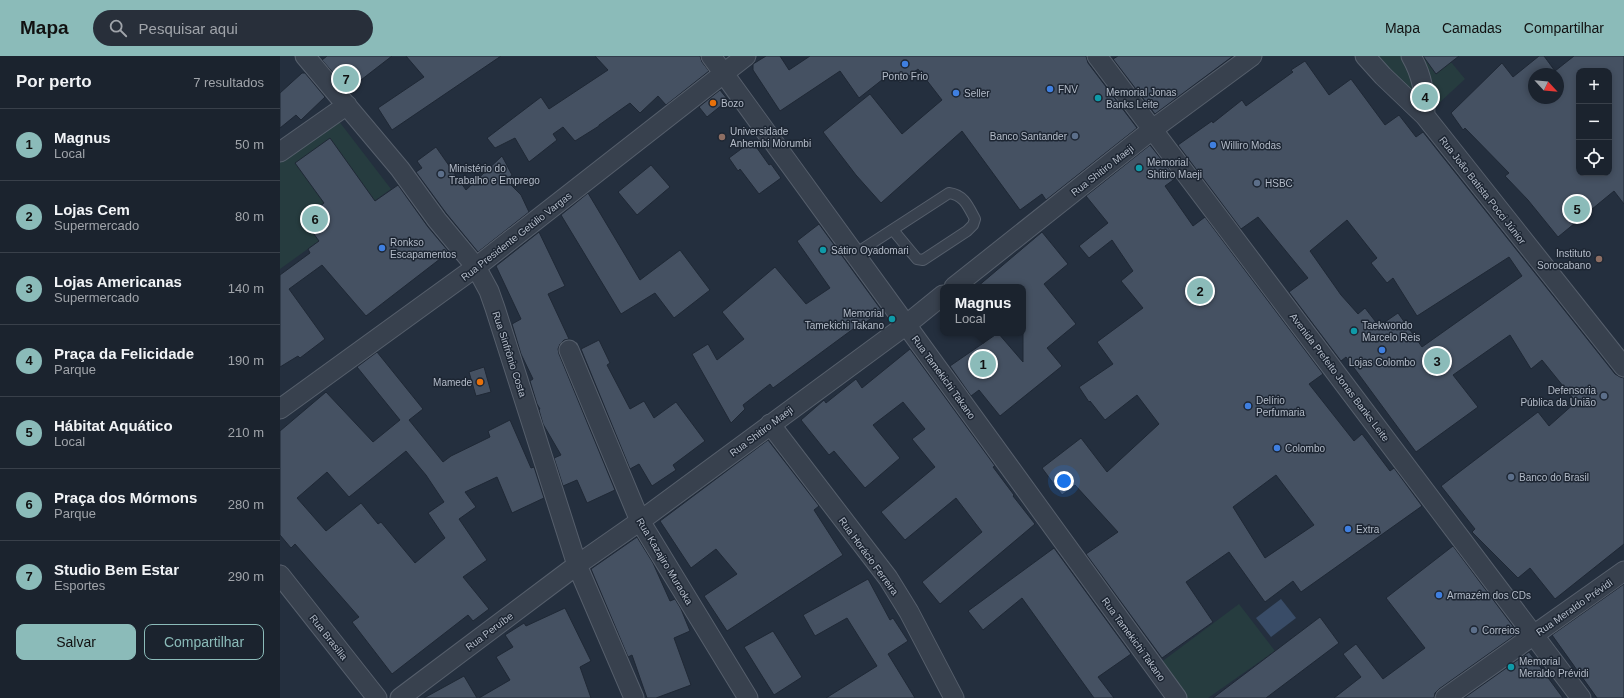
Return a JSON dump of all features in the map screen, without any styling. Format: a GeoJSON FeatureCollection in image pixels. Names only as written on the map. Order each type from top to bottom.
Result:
{"type":"FeatureCollection","features":[{"type":"Feature","properties":{"kind":"street","name":"Rua Sinfrônio Costa"},"geometry":{"type":"LineString","coordinates":[[305,56],[400,169],[437,220],[476,267],[489,291],[577,565],[634,698]]}},
{"type":"Feature","properties":{"kind":"street","name":"Rua Tamekichi Takano"},"geometry":{"type":"LineString","coordinates":[[711,56],[1177,698]]}},
{"type":"Feature","properties":{"kind":"street","name":"Rua Presidente Getúlio Vargas"},"geometry":{"type":"LineString","coordinates":[[280,409],[476,267],[746,56]]}},
{"type":"Feature","properties":{"kind":"street","name":"Avenida Prefeito Jonas Banks Leite"},"geometry":{"type":"LineString","coordinates":[[1097,56],[1581,698]]}},
{"type":"Feature","properties":{"kind":"street","name":"Rua Shitiro Maeji"},"geometry":{"type":"LineString","coordinates":[[958,284],[1153,129],[1252,56]]}},
{"type":"Feature","properties":{"kind":"street","name":"Rua João Batista Pocci Júnior"},"geometry":{"type":"LineString","coordinates":[[1365,56],[1383,76],[1425,116],[1624,367]]}},
{"type":"Feature","properties":{"kind":"street"},"geometry":{"type":"LineString","coordinates":[[1411,56],[1420,73],[1424,87],[1425,116]]}},
{"type":"Feature","properties":{"kind":"street"},"geometry":{"type":"LineString","coordinates":[[280,152],[347,106]]}},
{"type":"Feature","properties":{"kind":"street","name":"Rua Shitiro Maeji"},"geometry":{"type":"LineString","coordinates":[[577,565],[640,521],[906,325],[940,297]]}},
{"type":"Feature","properties":{"kind":"street","name":"Rua Kazajiro Muraoka"},"geometry":{"type":"LineString","coordinates":[[569,350],[640,521],[748,698]]}},
{"type":"Feature","properties":{"kind":"street","name":"Rua Horácio Ferreira"},"geometry":{"type":"LineString","coordinates":[[770,424],[888,578],[909,612],[954,698]]}},
{"type":"Feature","properties":{"kind":"street","name":"Rua Peruíbe"},"geometry":{"type":"LineString","coordinates":[[400,698],[577,565]]}},
{"type":"Feature","properties":{"kind":"street","name":"Rua Meraldo Prévidi"},"geometry":{"type":"LineString","coordinates":[[1445,698],[1624,571]]}},
{"type":"Feature","properties":{"kind":"street","name":"Rua Brasília"},"geometry":{"type":"LineString","coordinates":[[280,575],[377,698]]}},
{"type":"Feature","properties":{"kind":"lane"},"geometry":{"type":"LineString","coordinates":[[855,254],[949,193],[957,194],[964,199],[975,219],[973,225],[967,231],[923,260],[917,259],[893,230]]}},
{"type":"Feature","properties":{"kind":"green space"},"geometry":{"type":"Polygon","coordinates":[[[1365,56],[1446,56],[1465,79],[1425,116],[1365,56]]]}},
{"type":"Feature","properties":{"kind":"green space"},"geometry":{"type":"Polygon","coordinates":[[[338,120],[391,189],[280,269],[280,159],[338,120]]]}},
{"type":"Feature","properties":{"kind":"green space"},"geometry":{"type":"Polygon","coordinates":[[[1239,604],[1275,651],[1208,698],[1186,698],[1160,663],[1239,604]]]}},
{"type":"Feature","properties":{"kind":"water"},"geometry":{"type":"Polygon","coordinates":[[[1281,599],[1296,618],[1271,637],[1256,618],[1281,599]]]}},
{"type":"Feature","properties":{"kind":"building"},"geometry":{"type":"Polygon","coordinates":[[[327,56],[392,56],[348,90],[322,60],[327,56]]]}},
{"type":"Feature","properties":{"kind":"building"},"geometry":{"type":"Polygon","coordinates":[[[406,56],[501,56],[392,130],[378,108],[424,77],[406,56]]]}},
{"type":"Feature","properties":{"kind":"building"},"geometry":{"type":"Polygon","coordinates":[[[595,56],[700,56],[702,62],[709,71],[666,105],[658,96],[640,113],[630,103],[599,126],[575,141],[563,127],[553,134],[557,140],[529,162],[515,138],[495,148],[487,138],[541,97],[549,109],[608,70],[595,56]]]}},
{"type":"Feature","properties":{"kind":"building"},"geometry":{"type":"Polygon","coordinates":[[[766,56],[780,56],[789,70],[810,56],[1086,56],[1088,63],[1137,128],[1046,200],[1042,194],[1020,210],[962,131],[881,203],[856,175],[823,132],[870,94],[902,134],[942,100],[918,69],[900,83],[892,72],[859,98],[840,71],[780,111],[753,70],[753,64],[766,56]]]}},
{"type":"Feature","properties":{"kind":"building"},"geometry":{"type":"Polygon","coordinates":[[[1118,56],[1233,56],[1155,114],[1113,59],[1118,56]]]}},
{"type":"Feature","properties":{"kind":"building"},"geometry":{"type":"Polygon","coordinates":[[[1423,56],[1459,56],[1436,74],[1423,56]]]}},
{"type":"Feature","properties":{"kind":"building"},"geometry":{"type":"Polygon","coordinates":[[[1539,56],[1544,56],[1553,68],[1528,68],[1528,104],[1564,104],[1564,68],[1559,68],[1574,56],[1624,56],[1624,204],[1614,191],[1558,237],[1528,200],[1505,176],[1509,173],[1465,128],[1463,130],[1451,113],[1502,63],[1513,77],[1539,56]]]}},
{"type":"Feature","properties":{"kind":"building"},"geometry":{"type":"Polygon","coordinates":[[[1305,61],[1329,95],[1351,79],[1385,125],[1399,115],[1416,137],[1423,132],[1615,374],[1624,378],[1624,544],[1555,599],[1530,568],[1518,578],[1472,532],[1475,529],[1441,486],[1538,412],[1549,426],[1576,402],[1542,360],[1531,369],[1510,335],[1453,375],[1478,407],[1416,452],[1346,357],[1341,361],[1289,292],[1308,278],[1258,217],[1241,229],[1178,145],[1212,121],[1213,123],[1242,100],[1246,106],[1293,72],[1291,70],[1305,61]],[[1347,220],[1310,251],[1341,295],[1358,314],[1365,308],[1379,326],[1398,313],[1422,347],[1522,276],[1509,257],[1417,316],[1393,278],[1387,283],[1371,263],[1377,258],[1347,220]]]}},
{"type":"Feature","properties":{"kind":"building"},"geometry":{"type":"Polygon","coordinates":[[[302,73],[305,73],[325,97],[301,120],[296,115],[280,128],[280,93],[302,73]]]}},
{"type":"Feature","properties":{"kind":"building","name":"Bozo"},"geometry":{"type":"Polygon","coordinates":[[[720,90],[728,100],[707,117],[699,107],[720,90]]]}},
{"type":"Feature","properties":{"kind":"building"},"geometry":{"type":"Polygon","coordinates":[[[330,138],[375,201],[398,185],[428,227],[449,252],[366,316],[322,265],[289,289],[325,339],[300,358],[298,356],[280,367],[280,275],[310,253],[308,249],[319,241],[303,219],[324,203],[295,163],[330,138]]]}},
{"type":"Feature","properties":{"kind":"building"},"geometry":{"type":"Polygon","coordinates":[[[752,141],[769,165],[771,164],[781,178],[759,194],[740,169],[738,171],[729,158],[752,141]]]}},
{"type":"Feature","properties":{"kind":"building"},"geometry":{"type":"Polygon","coordinates":[[[1150,145],[1176,178],[1165,186],[1193,226],[1205,217],[1323,374],[1309,384],[1354,441],[1362,434],[1390,471],[1394,468],[1422,506],[1301,592],[1293,581],[1265,602],[1229,552],[1186,582],[1213,622],[1162,658],[1086,554],[1118,532],[1075,485],[1062,495],[1042,468],[1081,438],[1107,472],[1159,424],[1137,395],[1105,420],[1090,401],[1089,402],[1079,387],[1113,364],[1097,342],[1143,308],[1121,281],[1133,271],[1112,240],[1089,258],[1079,246],[1108,223],[1086,196],[1150,145]],[[1276,475],[1233,507],[1265,558],[1314,525],[1276,475]]]}},
{"type":"Feature","properties":{"kind":"building"},"geometry":{"type":"Polygon","coordinates":[[[436,147],[466,190],[502,156],[512,175],[506,180],[521,195],[529,212],[478,252],[446,213],[416,172],[422,168],[417,161],[436,147]]]}},
{"type":"Feature","properties":{"kind":"building"},"geometry":{"type":"Polygon","coordinates":[[[651,165],[670,187],[637,215],[618,192],[651,165]]]}},
{"type":"Feature","properties":{"kind":"building"},"geometry":{"type":"Polygon","coordinates":[[[588,193],[640,280],[680,250],[710,290],[674,318],[655,293],[621,314],[561,215],[588,193]]]}},
{"type":"Feature","properties":{"kind":"building"},"geometry":{"type":"Polygon","coordinates":[[[819,224],[882,311],[854,330],[853,329],[773,388],[770,384],[743,405],[745,409],[731,423],[692,354],[708,344],[717,360],[744,339],[722,312],[775,267],[806,304],[830,288],[797,241],[819,224]]]}},
{"type":"Feature","properties":{"kind":"building"},"geometry":{"type":"Polygon","coordinates":[[[539,232],[565,286],[548,294],[569,339],[564,340],[560,344],[558,349],[559,354],[615,490],[587,503],[577,480],[563,486],[554,458],[561,455],[543,424],[540,409],[530,381],[533,379],[521,354],[512,324],[521,319],[496,266],[539,232]]]}},
{"type":"Feature","properties":{"kind":"building"},"geometry":{"type":"Polygon","coordinates":[[[1042,232],[1068,264],[1044,284],[1076,324],[1047,348],[1062,366],[1000,416],[979,390],[971,396],[950,366],[994,336],[1001,336],[1023,362],[1023,336],[1026,336],[1026,284],[981,284],[1042,232]]]}},
{"type":"Feature","properties":{"kind":"building"},"geometry":{"type":"Polygon","coordinates":[[[599,340],[610,363],[607,365],[630,409],[644,401],[654,418],[676,402],[705,441],[673,465],[676,470],[652,486],[639,464],[630,469],[581,349],[599,340]]]}},
{"type":"Feature","properties":{"kind":"building"},"geometry":{"type":"Polygon","coordinates":[[[910,349],[995,466],[993,467],[1014,495],[1013,496],[1035,524],[940,604],[922,582],[982,532],[956,498],[905,540],[881,512],[935,467],[912,439],[925,429],[903,402],[873,425],[900,458],[865,488],[834,451],[829,455],[801,420],[824,400],[826,403],[856,379],[862,388],[910,349]]]}},
{"type":"Feature","properties":{"kind":"building"},"geometry":{"type":"Polygon","coordinates":[[[377,352],[423,409],[409,420],[443,462],[451,456],[490,437],[488,431],[510,420],[531,468],[534,467],[544,498],[512,513],[497,477],[465,492],[476,507],[459,519],[487,560],[463,577],[489,609],[473,621],[468,615],[392,674],[352,622],[359,617],[295,544],[291,548],[280,535],[280,431],[326,392],[373,442],[400,420],[357,367],[377,352]],[[406,451],[349,497],[327,472],[297,498],[326,531],[361,503],[378,524],[381,522],[415,563],[445,538],[428,513],[444,502],[426,475],[406,451]]]}},
{"type":"Feature","properties":{"kind":"building","name":"Mamede"},"geometry":{"type":"Polygon","coordinates":[[[484,367],[491,392],[476,396],[469,372],[484,367]]]}},
{"type":"Feature","properties":{"kind":"building"},"geometry":{"type":"Polygon","coordinates":[[[768,440],[819,506],[814,510],[843,555],[727,631],[704,596],[737,574],[716,549],[691,568],[660,521],[768,440]]]}},
{"type":"Feature","properties":{"kind":"building"},"geometry":{"type":"Polygon","coordinates":[[[637,537],[653,563],[670,601],[675,599],[681,609],[690,631],[674,638],[691,685],[656,698],[647,698],[632,655],[628,657],[591,569],[637,537]]]}},
{"type":"Feature","properties":{"kind":"building"},"geometry":{"type":"Polygon","coordinates":[[[1453,546],[1518,633],[1439,689],[1435,693],[1434,698],[1334,698],[1361,677],[1343,654],[1356,644],[1383,679],[1425,648],[1386,598],[1453,546]]]}},
{"type":"Feature","properties":{"kind":"building"},"geometry":{"type":"Polygon","coordinates":[[[1054,548],[1131,654],[1098,677],[1114,698],[1094,698],[1022,598],[983,630],[968,611],[1054,548]]]}},
{"type":"Feature","properties":{"kind":"building"},"geometry":{"type":"Polygon","coordinates":[[[868,579],[890,620],[893,618],[908,641],[888,654],[915,698],[826,698],[877,666],[847,618],[815,636],[803,615],[868,579]]]}},
{"type":"Feature","properties":{"kind":"building"},"geometry":{"type":"Polygon","coordinates":[[[1624,584],[1624,698],[1597,698],[1552,635],[1624,584]]]}},
{"type":"Feature","properties":{"kind":"building"},"geometry":{"type":"Polygon","coordinates":[[[565,608],[591,661],[580,667],[591,698],[479,698],[510,680],[496,657],[513,647],[505,635],[524,623],[526,626],[565,608]]]}},
{"type":"Feature","properties":{"kind":"building"},"geometry":{"type":"Polygon","coordinates":[[[1320,617],[1339,643],[1266,698],[1213,698],[1320,617]]]}},
{"type":"Feature","properties":{"kind":"building"},"geometry":{"type":"Polygon","coordinates":[[[773,631],[802,677],[774,695],[744,647],[773,631]]]}},
{"type":"Feature","properties":{"kind":"building"},"geometry":{"type":"Polygon","coordinates":[[[1529,652],[1563,698],[1464,698],[1529,652]]]}},
{"type":"Feature","properties":{"kind":"building"},"geometry":{"type":"Polygon","coordinates":[[[464,676],[477,698],[424,698],[464,676]]]}},
{"type":"Feature","properties":{"kind":"place","name":"Ponto Frio"},"geometry":{"type":"Point","coordinates":[905,64]}},
{"type":"Feature","properties":{"kind":"place","name":"Studio Bem Estar"},"geometry":{"type":"Point","coordinates":[346,79]}},
{"type":"Feature","properties":{"kind":"place","name":"FNV"},"geometry":{"type":"Point","coordinates":[1050,89]}},
{"type":"Feature","properties":{"kind":"place","name":"Seller"},"geometry":{"type":"Point","coordinates":[956,93]}},
{"type":"Feature","properties":{"kind":"place","name":"Praça da Felicidade"},"geometry":{"type":"Point","coordinates":[1425,97]}},
{"type":"Feature","properties":{"kind":"place","name":"Memorial Jonas Banks Leite"},"geometry":{"type":"Point","coordinates":[1098,98]}},
{"type":"Feature","properties":{"kind":"place","name":"Bozo"},"geometry":{"type":"Point","coordinates":[713,103]}},
{"type":"Feature","properties":{"kind":"place","name":"Banco Santander"},"geometry":{"type":"Point","coordinates":[1075,136]}},
{"type":"Feature","properties":{"kind":"place","name":"Universidade Anhembi Morumbi"},"geometry":{"type":"Point","coordinates":[722,137]}},
{"type":"Feature","properties":{"kind":"place","name":"Williro Modas"},"geometry":{"type":"Point","coordinates":[1213,145]}},
{"type":"Feature","properties":{"kind":"place","name":"Memorial Shitiro Maeji"},"geometry":{"type":"Point","coordinates":[1139,168]}},
{"type":"Feature","properties":{"kind":"place","name":"Ministério do Trabalho e Emprego"},"geometry":{"type":"Point","coordinates":[441,174]}},
{"type":"Feature","properties":{"kind":"place","name":"HSBC"},"geometry":{"type":"Point","coordinates":[1257,183]}},
{"type":"Feature","properties":{"kind":"place","name":"Hábitat Aquático"},"geometry":{"type":"Point","coordinates":[1577,209]}},
{"type":"Feature","properties":{"kind":"place","name":"Praça dos Mórmons"},"geometry":{"type":"Point","coordinates":[315,219]}},
{"type":"Feature","properties":{"kind":"place","name":"Ronkso Escapamentos"},"geometry":{"type":"Point","coordinates":[382,248]}},
{"type":"Feature","properties":{"kind":"place","name":"Sátiro Oyadomari"},"geometry":{"type":"Point","coordinates":[823,250]}},
{"type":"Feature","properties":{"kind":"place","name":"Instituto Sorocabano"},"geometry":{"type":"Point","coordinates":[1599,259]}},
{"type":"Feature","properties":{"kind":"place","name":"Lojas Cem"},"geometry":{"type":"Point","coordinates":[1200,291]}},
{"type":"Feature","properties":{"kind":"place","name":"Memorial Tamekichi Takano"},"geometry":{"type":"Point","coordinates":[892,319]}},
{"type":"Feature","properties":{"kind":"place","name":"Taekwondo Marcelo Reis"},"geometry":{"type":"Point","coordinates":[1354,331]}},
{"type":"Feature","properties":{"kind":"place","name":"Lojas Colombo"},"geometry":{"type":"Point","coordinates":[1382,350]}},
{"type":"Feature","properties":{"kind":"place","name":"Lojas Americanas"},"geometry":{"type":"Point","coordinates":[1437,361]}},
{"type":"Feature","properties":{"kind":"place","name":"Magnus"},"geometry":{"type":"Point","coordinates":[983,364]}},
{"type":"Feature","properties":{"kind":"place","name":"Mamede"},"geometry":{"type":"Point","coordinates":[480,382]}},
{"type":"Feature","properties":{"kind":"place","name":"Defensoria Pública da União"},"geometry":{"type":"Point","coordinates":[1604,396]}},
{"type":"Feature","properties":{"kind":"place","name":"Delírio Perfumaria"},"geometry":{"type":"Point","coordinates":[1248,406]}},
{"type":"Feature","properties":{"kind":"place","name":"Colombo"},"geometry":{"type":"Point","coordinates":[1277,448]}},
{"type":"Feature","properties":{"kind":"place","name":"Banco do Brasil"},"geometry":{"type":"Point","coordinates":[1511,477]}},
{"type":"Feature","properties":{"kind":"place","name":"Extra"},"geometry":{"type":"Point","coordinates":[1348,529]}},
{"type":"Feature","properties":{"kind":"place","name":"Armazém dos CDs"},"geometry":{"type":"Point","coordinates":[1439,595]}},
{"type":"Feature","properties":{"kind":"place","name":"Correios"},"geometry":{"type":"Point","coordinates":[1474,630]}},
{"type":"Feature","properties":{"kind":"place","name":"Memorial Meraldo Prévidi"},"geometry":{"type":"Point","coordinates":[1511,667]}}]}
